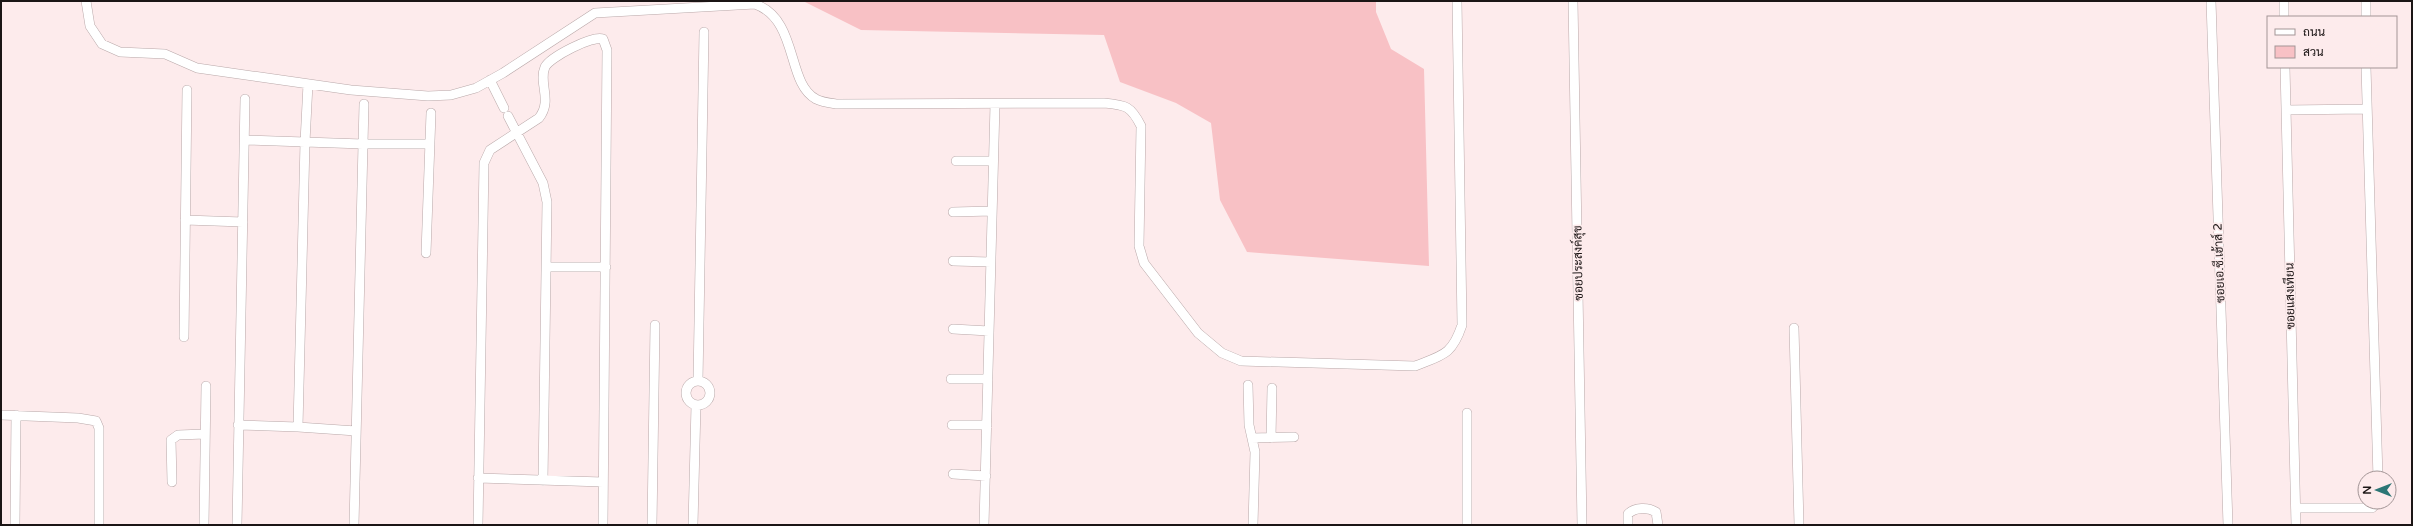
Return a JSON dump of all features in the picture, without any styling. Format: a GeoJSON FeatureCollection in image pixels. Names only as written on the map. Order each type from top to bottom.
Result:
{"type":"FeatureCollection","features":[{"type":"Feature","properties":{"kind":"street"},"geometry":{"type":"LineString","coordinates":[[86,1],[90,26],[102,44],[120,52],[165,54],[197,68],[399,96],[451,95],[476,88],[595,13],[755,4],[766,8],[774,16],[782,28],[805,88],[815,99],[837,104],[1104,103],[1124,105],[1135,114],[1141,126],[1139,246],[1144,263],[1198,332],[1222,353],[1241,361],[1415,366],[1439,357],[1455,345],[1462,325],[1457,1]]}},
{"type":"Feature","properties":{"kind":"street","name":"ซอยประสงค์สุข"},"geometry":{"type":"LineString","coordinates":[[1573,1],[1582,525]]}},
{"type":"Feature","properties":{"kind":"street","name":"ซอยเอ.ซี.เฮ้าส์ 2"},"geometry":{"type":"LineString","coordinates":[[2211,1],[2228,525]]}},
{"type":"Feature","properties":{"kind":"street"},"geometry":{"type":"LineString","coordinates":[[2284,1],[2284,16]]}},
{"type":"Feature","properties":{"kind":"street"},"geometry":{"type":"LineString","coordinates":[[2366,1],[2366,16]]}},
{"type":"Feature","properties":{"kind":"street"},"geometry":{"type":"LineString","coordinates":[[698,381],[704,32]]}},
{"type":"Feature","properties":{"kind":"street"},"geometry":{"type":"LineString","coordinates":[[478,525],[484,163],[490,150],[539,118],[544,112],[546,101],[544,73],[548,63],[578,45],[596,38],[603,40],[607,50],[603,525]]}},
{"type":"Feature","properties":{"kind":"street","name":"ซอยแสงเทียน"},"geometry":{"type":"LineString","coordinates":[[2285,68],[2296,525]]}},
{"type":"Feature","properties":{"kind":"street"},"geometry":{"type":"LineString","coordinates":[[2366,68],[2378,470]]}},
{"type":"Feature","properties":{"kind":"street"},"geometry":{"type":"LineString","coordinates":[[490,80],[516,133],[529,154],[545,191],[547,267],[543,481]]}},
{"type":"Feature","properties":{"kind":"street"},"geometry":{"type":"LineString","coordinates":[[298,427],[305,142],[308,84]]}},
{"type":"Feature","properties":{"kind":"street"},"geometry":{"type":"LineString","coordinates":[[184,337],[187,90]]}},
{"type":"Feature","properties":{"kind":"street"},"geometry":{"type":"LineString","coordinates":[[237,525],[245,99]]}},
{"type":"Feature","properties":{"kind":"street"},"geometry":{"type":"LineString","coordinates":[[354,525],[364,104]]}},
{"type":"Feature","properties":{"kind":"street"},"geometry":{"type":"LineString","coordinates":[[984,525],[995,104]]}},
{"type":"Feature","properties":{"kind":"street"},"geometry":{"type":"LineString","coordinates":[[2286,110],[2366,109]]}},
{"type":"Feature","properties":{"kind":"street"},"geometry":{"type":"LineString","coordinates":[[426,253],[431,113]]}},
{"type":"Feature","properties":{"kind":"street"},"geometry":{"type":"LineString","coordinates":[[245,140],[363,144],[430,144]]}},
{"type":"Feature","properties":{"kind":"street"},"geometry":{"type":"LineString","coordinates":[[956,161],[993,161]]}},
{"type":"Feature","properties":{"kind":"street"},"geometry":{"type":"LineString","coordinates":[[954,212],[992,211]]}},
{"type":"Feature","properties":{"kind":"street"},"geometry":{"type":"LineString","coordinates":[[185,220],[243,222]]}},
{"type":"Feature","properties":{"kind":"street"},"geometry":{"type":"LineString","coordinates":[[953,261],[991,262]]}},
{"type":"Feature","properties":{"kind":"street"},"geometry":{"type":"LineString","coordinates":[[547,267],[606,267]]}},
{"type":"Feature","properties":{"kind":"street"},"geometry":{"type":"LineString","coordinates":[[652,525],[655,325]]}},
{"type":"Feature","properties":{"kind":"street"},"geometry":{"type":"LineString","coordinates":[[1794,328],[1799,525]]}},
{"type":"Feature","properties":{"kind":"street"},"geometry":{"type":"LineString","coordinates":[[953,330],[989,331]]}},
{"type":"Feature","properties":{"kind":"street"},"geometry":{"type":"LineString","coordinates":[[951,379],[988,379]]}},
{"type":"Feature","properties":{"kind":"street"},"geometry":{"type":"LineString","coordinates":[[698,381],[707,385],[710,394],[706,403],[696,405],[688,400],[686,395],[689,386],[698,381]]}},
{"type":"Feature","properties":{"kind":"street"},"geometry":{"type":"LineString","coordinates":[[1248,385],[1249,425],[1255,452],[1253,525]]}},
{"type":"Feature","properties":{"kind":"street"},"geometry":{"type":"LineString","coordinates":[[204,525],[206,386]]}},
{"type":"Feature","properties":{"kind":"street"},"geometry":{"type":"LineString","coordinates":[[1271,438],[1272,388]]}},
{"type":"Feature","properties":{"kind":"street"},"geometry":{"type":"LineString","coordinates":[[694,525],[696,405]]}},
{"type":"Feature","properties":{"kind":"street"},"geometry":{"type":"LineString","coordinates":[[1467,413],[1467,525]]}},
{"type":"Feature","properties":{"kind":"street"},"geometry":{"type":"LineString","coordinates":[[1,415],[78,418],[96,421],[99,428],[99,525]]}},
{"type":"Feature","properties":{"kind":"street"},"geometry":{"type":"LineString","coordinates":[[15,525],[16,415]]}},
{"type":"Feature","properties":{"kind":"street"},"geometry":{"type":"LineString","coordinates":[[238,425],[356,431]]}},
{"type":"Feature","properties":{"kind":"street"},"geometry":{"type":"LineString","coordinates":[[952,426],[987,426]]}},
{"type":"Feature","properties":{"kind":"street"},"geometry":{"type":"LineString","coordinates":[[172,482],[171,440],[178,436],[205,434]]}},
{"type":"Feature","properties":{"kind":"street"},"geometry":{"type":"LineString","coordinates":[[1252,438],[1294,437]]}},
{"type":"Feature","properties":{"kind":"street"},"geometry":{"type":"LineString","coordinates":[[953,474],[986,476]]}},
{"type":"Feature","properties":{"kind":"street"},"geometry":{"type":"LineString","coordinates":[[478,478],[603,482]]}},
{"type":"Feature","properties":{"kind":"street"},"geometry":{"type":"LineString","coordinates":[[2296,508],[2357,508]]}},
{"type":"Feature","properties":{"kind":"street"},"geometry":{"type":"LineString","coordinates":[[1628,525],[1628,514],[1638,509],[1652,510],[1656,512],[1658,525]]}},
{"type":"Feature","properties":{"kind":"green space"},"geometry":{"type":"Polygon","coordinates":[[[803,1],[1376,1],[1376,12],[1391,49],[1424,69],[1429,266],[1247,252],[1220,200],[1211,123],[1176,103],[1120,82],[1104,35],[861,30],[803,1]]]}}]}
